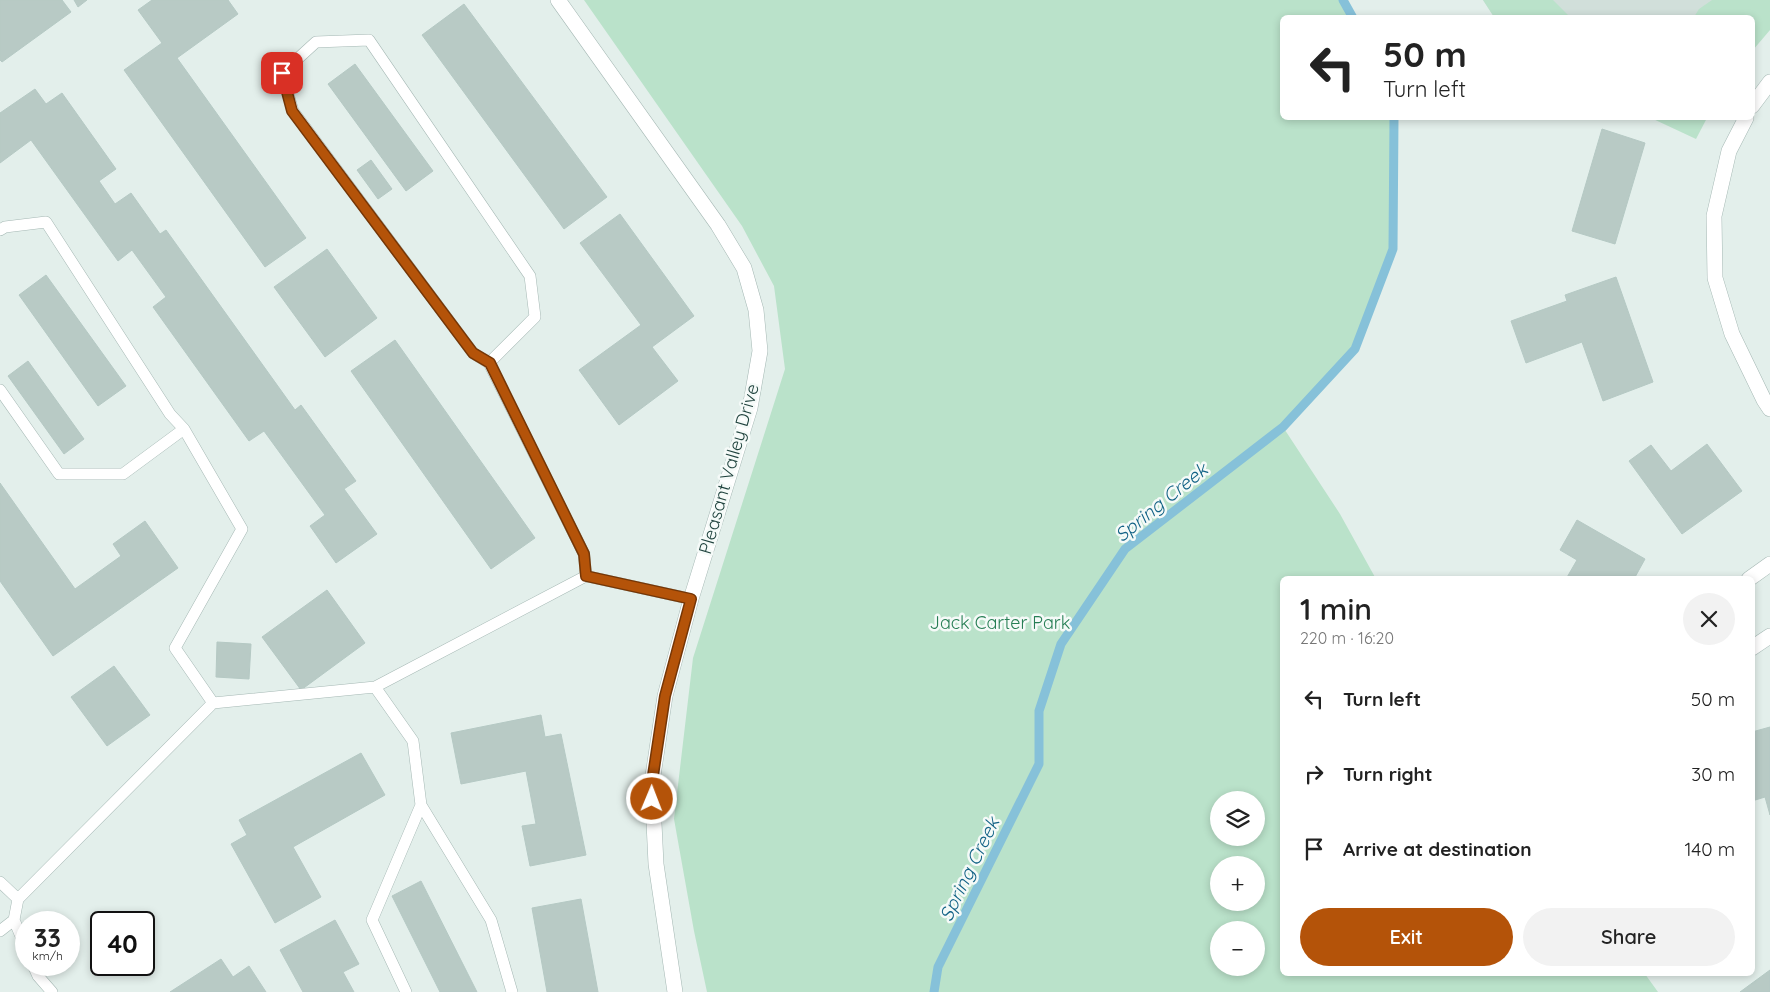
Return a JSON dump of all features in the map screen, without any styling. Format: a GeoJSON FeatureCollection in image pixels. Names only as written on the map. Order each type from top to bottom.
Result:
{"type":"FeatureCollection","features":[{"type":"Feature","properties":{"kind":"street","name":"Pleasant Valley Drive"},"geometry":{"type":"LineString","coordinates":[[558,0],[718,225],[744,268],[756,310],[760,351],[750,408],[691,599],[665,696],[652,782],[656,864],[675,992]]}},
{"type":"Feature","properties":{"kind":"street"},"geometry":{"type":"LineString","coordinates":[[1755,102],[1770,82]]}},
{"type":"Feature","properties":{"kind":"street"},"geometry":{"type":"LineString","coordinates":[[1745,120],[1729,151],[1714,216],[1715,278],[1732,334],[1770,409]]}},
{"type":"Feature","properties":{"kind":"street"},"geometry":{"type":"LineString","coordinates":[[1752,576],[1770,564]]}},
{"type":"Feature","properties":{"kind":"street"},"geometry":{"type":"LineString","coordinates":[[1755,646],[1770,636]]}},
{"type":"Feature","properties":{"kind":"lane"},"geometry":{"type":"LineString","coordinates":[[490,363],[535,317],[530,276],[369,40],[316,42],[282,73],[292,111],[473,353],[490,363],[584,554],[586,576]]}},
{"type":"Feature","properties":{"kind":"lane"},"geometry":{"type":"LineString","coordinates":[[0,230],[5,227],[46,222],[170,414],[184,430],[242,529],[175,648],[213,702]]}},
{"type":"Feature","properties":{"kind":"lane"},"geometry":{"type":"LineString","coordinates":[[0,390],[59,474],[123,474],[184,430]]}},
{"type":"Feature","properties":{"kind":"lane"},"geometry":{"type":"LineString","coordinates":[[0,931],[14,920],[18,899],[213,702],[375,687],[586,576],[691,599]]}},
{"type":"Feature","properties":{"kind":"lane"},"geometry":{"type":"LineString","coordinates":[[375,687],[413,741],[421,805],[491,920],[512,992]]}},
{"type":"Feature","properties":{"kind":"lane"},"geometry":{"type":"LineString","coordinates":[[406,992],[372,920],[421,805]]}},
{"type":"Feature","properties":{"kind":"lane"},"geometry":{"type":"LineString","coordinates":[[0,882],[18,899]]}},
{"type":"Feature","properties":{"kind":"lane"},"geometry":{"type":"LineString","coordinates":[[38,976],[52,992]]}},
{"type":"Feature","properties":{"kind":"shaded area"},"geometry":{"type":"Polygon","coordinates":[[[1483,0],[1770,0],[1755,15],[1493,15],[1483,0]]]}},
{"type":"Feature","properties":{"kind":"green space","name":"Jack Carter Park"},"geometry":{"type":"Polygon","coordinates":[[[584,0],[1343,0],[1352,15],[1280,15],[1280,120],[1394,120],[1393,249],[1355,349],[1283,427],[1340,514],[1374,576],[1280,576],[1280,976],[1646,976],[1658,992],[707,992],[674,819],[693,658],[785,369],[774,286],[742,226],[584,0]]]}},
{"type":"Feature","properties":{"kind":"green space"},"geometry":{"type":"Polygon","coordinates":[[[1483,0],[1553,0],[1568,15],[1493,15],[1483,0]]]}},
{"type":"Feature","properties":{"kind":"green space"},"geometry":{"type":"Polygon","coordinates":[[[1712,0],[1770,0],[1770,30],[1755,48],[1755,15],[1695,15],[1699,9],[1712,0]]]}},
{"type":"Feature","properties":{"kind":"green space"},"geometry":{"type":"Polygon","coordinates":[[[1655,120],[1706,120],[1696,139],[1655,120]]]}},
{"type":"Feature","properties":{"kind":"building"},"geometry":{"type":"Polygon","coordinates":[[[0,0],[62,0],[71,12],[2,62],[0,60],[0,0]]]}},
{"type":"Feature","properties":{"kind":"building"},"geometry":{"type":"Polygon","coordinates":[[[74,0],[87,0],[78,7],[74,0]]]}},
{"type":"Feature","properties":{"kind":"building"},"geometry":{"type":"Polygon","coordinates":[[[152,0],[228,0],[238,14],[177,58],[306,238],[265,267],[124,70],[162,43],[138,10],[152,0]]]}},
{"type":"Feature","properties":{"kind":"building"},"geometry":{"type":"Polygon","coordinates":[[[464,4],[607,197],[564,229],[422,35],[464,4]]]}},
{"type":"Feature","properties":{"kind":"building"},"geometry":{"type":"Polygon","coordinates":[[[355,64],[433,171],[406,191],[328,84],[355,64]]]}},
{"type":"Feature","properties":{"kind":"building"},"geometry":{"type":"Polygon","coordinates":[[[35,89],[46,104],[62,93],[116,169],[99,181],[115,204],[131,193],[160,234],[166,230],[295,410],[301,405],[356,481],[344,489],[377,534],[336,563],[310,526],[325,515],[264,431],[249,441],[153,307],[166,297],[132,250],[118,261],[31,140],[0,163],[0,113],[35,89]]]}},
{"type":"Feature","properties":{"kind":"building"},"geometry":{"type":"Polygon","coordinates":[[[1602,129],[1645,143],[1615,244],[1572,231],[1602,129]]]}},
{"type":"Feature","properties":{"kind":"building"},"geometry":{"type":"Polygon","coordinates":[[[371,160],[392,189],[378,199],[357,170],[371,160]]]}},
{"type":"Feature","properties":{"kind":"building"},"geometry":{"type":"Polygon","coordinates":[[[620,214],[694,316],[652,347],[678,381],[619,425],[579,370],[641,325],[580,243],[620,214]]]}},
{"type":"Feature","properties":{"kind":"building"},"geometry":{"type":"Polygon","coordinates":[[[327,249],[377,318],[325,357],[274,287],[327,249]]]}},
{"type":"Feature","properties":{"kind":"building"},"geometry":{"type":"Polygon","coordinates":[[[46,275],[126,386],[98,406],[19,295],[46,275]]]}},
{"type":"Feature","properties":{"kind":"building"},"geometry":{"type":"Polygon","coordinates":[[[1616,277],[1653,382],[1603,401],[1582,342],[1526,363],[1511,321],[1567,301],[1565,295],[1616,277]]]}},
{"type":"Feature","properties":{"kind":"building"},"geometry":{"type":"Polygon","coordinates":[[[395,340],[535,538],[491,569],[351,371],[395,340]]]}},
{"type":"Feature","properties":{"kind":"building"},"geometry":{"type":"Polygon","coordinates":[[[28,361],[84,439],[64,454],[8,376],[28,361]]]}},
{"type":"Feature","properties":{"kind":"building"},"geometry":{"type":"Polygon","coordinates":[[[1707,444],[1742,491],[1682,534],[1629,461],[1651,445],[1671,471],[1707,444]]]}},
{"type":"Feature","properties":{"kind":"building"},"geometry":{"type":"Polygon","coordinates":[[[0,483],[75,589],[121,556],[113,544],[145,521],[178,568],[53,656],[0,581],[0,483]]]}},
{"type":"Feature","properties":{"kind":"building"},"geometry":{"type":"Polygon","coordinates":[[[1577,520],[1645,559],[1636,576],[1568,576],[1577,560],[1560,550],[1577,520]]]}},
{"type":"Feature","properties":{"kind":"building"},"geometry":{"type":"Polygon","coordinates":[[[327,590],[365,643],[301,690],[262,637],[327,590]]]}},
{"type":"Feature","properties":{"kind":"building"},"geometry":{"type":"Polygon","coordinates":[[[217,642],[251,644],[249,679],[216,677],[217,642]]]}},
{"type":"Feature","properties":{"kind":"building"},"geometry":{"type":"Polygon","coordinates":[[[114,666],[150,715],[107,746],[71,697],[114,666]]]}},
{"type":"Feature","properties":{"kind":"building"},"geometry":{"type":"Polygon","coordinates":[[[541,715],[545,737],[561,734],[586,855],[530,866],[522,826],[536,824],[526,771],[461,784],[451,733],[541,715]]]}},
{"type":"Feature","properties":{"kind":"building"},"geometry":{"type":"Polygon","coordinates":[[[1770,727],[1770,815],[1765,797],[1755,800],[1755,731],[1770,727]]]}},
{"type":"Feature","properties":{"kind":"building"},"geometry":{"type":"Polygon","coordinates":[[[361,753],[385,795],[293,847],[321,897],[275,923],[231,844],[247,835],[239,820],[361,753]]]}},
{"type":"Feature","properties":{"kind":"building"},"geometry":{"type":"Polygon","coordinates":[[[421,881],[477,992],[440,992],[392,896],[421,881]]]}},
{"type":"Feature","properties":{"kind":"building"},"geometry":{"type":"Polygon","coordinates":[[[581,899],[598,992],[547,992],[532,908],[581,899]]]}},
{"type":"Feature","properties":{"kind":"building"},"geometry":{"type":"Polygon","coordinates":[[[335,920],[359,964],[343,972],[354,992],[303,992],[280,950],[335,920]]]}},
{"type":"Feature","properties":{"kind":"building"},"geometry":{"type":"Polygon","coordinates":[[[221,959],[233,977],[249,966],[266,992],[170,992],[221,959]]]}},
{"type":"Feature","properties":{"kind":"building"},"geometry":{"type":"Polygon","coordinates":[[[1770,970],[1770,992],[1740,992],[1770,970]]]}},
{"type":"Feature","properties":{"kind":"waterway","name":"Spring Creek"},"geometry":{"type":"LineString","coordinates":[[1343,0],[1351,15]]}},
{"type":"Feature","properties":{"kind":"waterway","name":"Spring Creek"},"geometry":{"type":"LineString","coordinates":[[934,992],[938,967],[1039,764],[1039,711],[1061,644],[1125,549],[1283,427],[1355,349],[1393,249],[1394,120]]}},
{"type":"Feature","properties":{"kind":"route"},"geometry":{"type":"LineString","coordinates":[[282,73],[292,111],[473,353],[490,363],[584,554],[586,576],[691,599],[665,696],[652,782],[652,799]]}}]}
